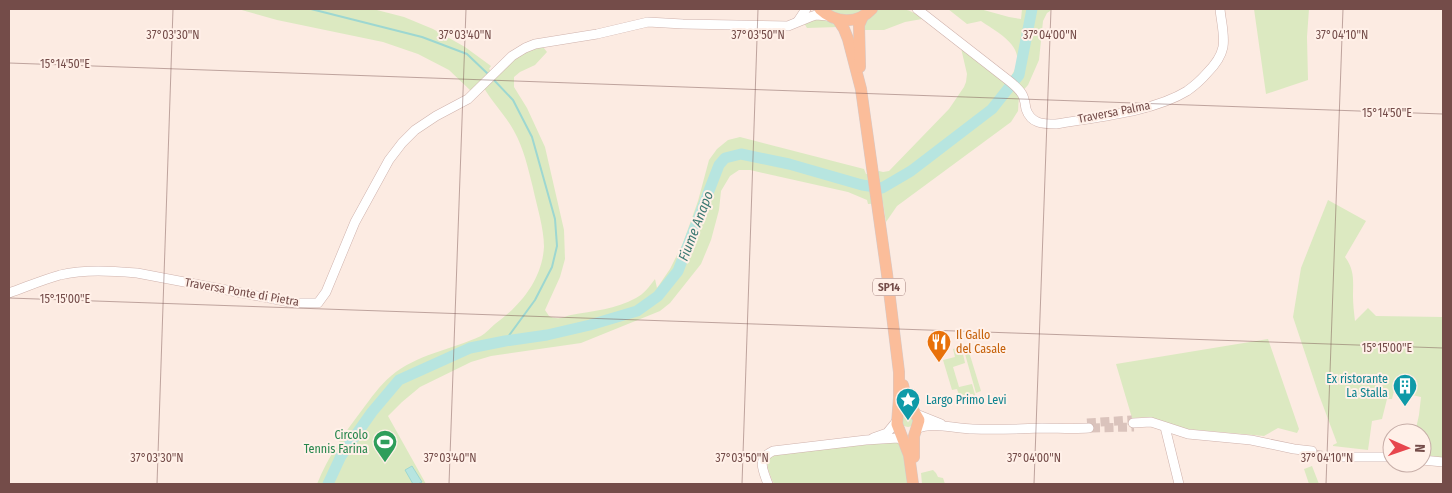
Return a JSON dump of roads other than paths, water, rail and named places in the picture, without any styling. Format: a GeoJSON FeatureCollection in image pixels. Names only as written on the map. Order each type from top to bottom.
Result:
{"type":"FeatureCollection","features":[{"type":"Feature","properties":{"kind":"main road"},"geometry":{"type":"LineString","coordinates":[[828,15],[846,21],[870,11]]}},
{"type":"Feature","properties":{"kind":"main road"},"geometry":{"type":"LineString","coordinates":[[860,89],[859,25],[870,11]]}},
{"type":"Feature","properties":{"kind":"main road"},"geometry":{"type":"LineString","coordinates":[[828,15],[844,29],[848,38],[860,89]]}},
{"type":"Feature","properties":{"kind":"main road","name":"SP14"},"geometry":{"type":"LineString","coordinates":[[860,89],[899,372]]}},
{"type":"Feature","properties":{"kind":"main road"},"geometry":{"type":"LineString","coordinates":[[899,372],[906,398],[918,423],[904,431]]}},
{"type":"Feature","properties":{"kind":"main road"},"geometry":{"type":"LineString","coordinates":[[899,372],[899,398],[913,484]]}},
{"type":"Feature","properties":{"kind":"main road"},"geometry":{"type":"LineString","coordinates":[[915,414],[909,410],[903,411],[904,431],[913,443],[918,484]]}},
{"type":"Feature","properties":{"kind":"street"},"geometry":{"type":"LineString","coordinates":[[798,22],[806,9]]}},
{"type":"Feature","properties":{"kind":"street","name":"Traversa Palma"},"geometry":{"type":"LineString","coordinates":[[917,9],[1022,92],[1026,110],[1034,121],[1050,124],[1146,108],[1180,95],[1198,82],[1212,68],[1221,54],[1224,38],[1220,9]]}},
{"type":"Feature","properties":{"kind":"street"},"geometry":{"type":"LineString","coordinates":[[798,22],[816,15],[828,15]]}},
{"type":"Feature","properties":{"kind":"street","name":"Traversa Ponte di Pietra"},"geometry":{"type":"LineString","coordinates":[[9,293],[61,275],[93,271],[115,271],[137,273],[295,303],[318,303],[326,292],[355,222],[389,160],[415,130],[468,99],[512,56],[525,48],[535,44],[597,34],[648,22],[788,26],[798,22]]}},
{"type":"Feature","properties":{"kind":"street"},"geometry":{"type":"LineString","coordinates":[[915,414],[948,426]]}},
{"type":"Feature","properties":{"kind":"street"},"geometry":{"type":"LineString","coordinates":[[1134,425],[1151,425],[1188,434],[1251,440],[1284,450],[1313,453]]}},
{"type":"Feature","properties":{"kind":"street"},"geometry":{"type":"LineString","coordinates":[[768,484],[762,462],[773,451],[866,440],[887,433],[926,426],[948,426],[972,430],[1088,427]]}},
{"type":"Feature","properties":{"kind":"street"},"geometry":{"type":"LineString","coordinates":[[1165,427],[1180,484]]}},
{"type":"Feature","properties":{"kind":"street"},"geometry":{"type":"LineString","coordinates":[[866,440],[876,441],[904,431]]}},
{"type":"Feature","properties":{"kind":"street"},"geometry":{"type":"LineString","coordinates":[[1336,455],[1382,457]]}},
{"type":"Feature","properties":{"kind":"water"},"geometry":{"type":"Polygon","coordinates":[[[412,466],[422,482],[418,484],[413,484],[405,470],[412,466]]]}},
{"type":"Feature","properties":{"kind":"waterway"},"geometry":{"type":"LineString","coordinates":[[311,9],[422,37],[467,54],[489,75]]}},
{"type":"Feature","properties":{"kind":"waterway","name":"Fiume Anapo"},"geometry":{"type":"LineString","coordinates":[[328,484],[341,456],[372,412],[399,380],[470,348],[547,335],[590,325],[637,311],[658,296],[678,271],[719,165],[725,158],[741,154],[789,164],[862,185],[882,188],[911,171],[992,109],[1019,75],[1032,9]]}},
{"type":"Feature","properties":{"kind":"waterway"},"geometry":{"type":"LineString","coordinates":[[492,78],[513,100],[532,137],[555,219],[557,246],[552,267],[535,300],[505,341]]}},
{"type":"Feature","properties":{"kind":"tunnel"},"geometry":{"type":"LineString","coordinates":[[1087,423],[1132,420]]}},
{"type":"Feature","properties":{"kind":"tunnel"},"geometry":{"type":"LineString","coordinates":[[1091,428],[1134,427]]}},
{"type":"Feature","properties":{"kind":"tunnel"},"geometry":{"type":"LineString","coordinates":[[1313,454],[1337,457]]}},
{"type":"Feature","properties":{"kind":"place","name":"Il Gallo del Casale"},"geometry":{"type":"Point","coordinates":[939,363]}},
{"type":"Feature","properties":{"kind":"place","name":"Ex ristorante La Stalla"},"geometry":{"type":"Point","coordinates":[1405,407]}},
{"type":"Feature","properties":{"kind":"place","name":"Largo Primo Levi"},"geometry":{"type":"Point","coordinates":[908,421]}},
{"type":"Feature","properties":{"kind":"place","name":"Circolo Tennis Farina"},"geometry":{"type":"Point","coordinates":[385,463]}}]}
